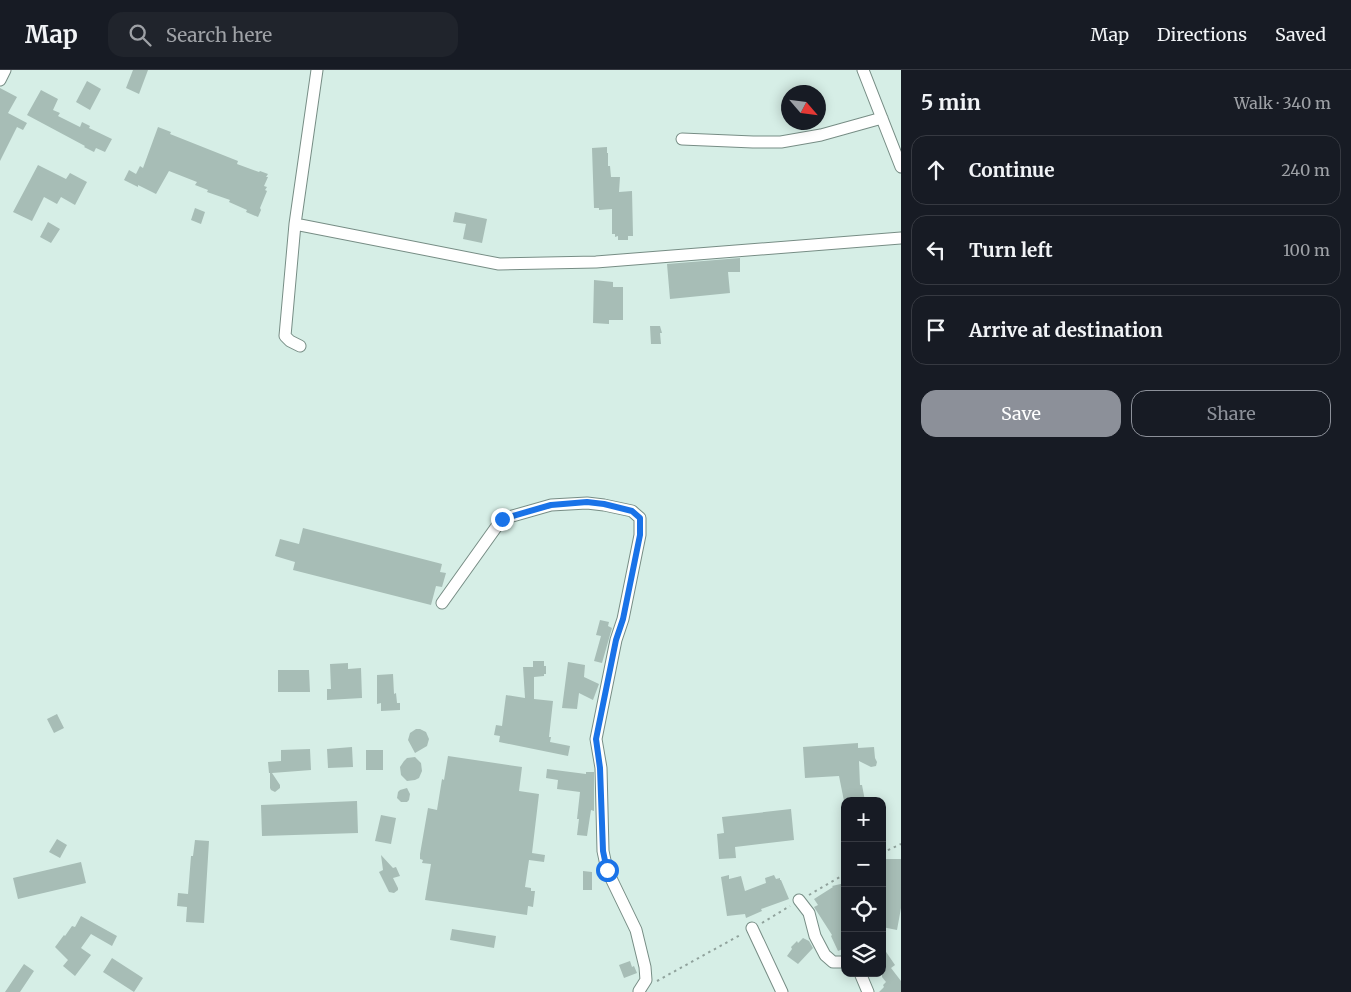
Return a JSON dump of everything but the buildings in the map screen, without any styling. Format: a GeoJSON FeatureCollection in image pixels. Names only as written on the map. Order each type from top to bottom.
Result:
{"type":"FeatureCollection","features":[{"type":"Feature","properties":{"kind":"street"},"geometry":{"type":"LineString","coordinates":[[0,80],[5,70]]}},
{"type":"Feature","properties":{"kind":"street"},"geometry":{"type":"LineString","coordinates":[[300,346],[290,341],[286,336],[295,224],[317,70]]}},
{"type":"Feature","properties":{"kind":"street"},"geometry":{"type":"LineString","coordinates":[[862,70],[901,167]]}},
{"type":"Feature","properties":{"kind":"street"},"geometry":{"type":"LineString","coordinates":[[682,139],[781,142],[882,118]]}},
{"type":"Feature","properties":{"kind":"street"},"geometry":{"type":"LineString","coordinates":[[295,224],[499,264],[596,262],[901,238]]}},
{"type":"Feature","properties":{"kind":"street"},"geometry":{"type":"LineString","coordinates":[[442,604],[502,519],[551,505],[587,502],[632,511],[640,518],[640,535],[596,739],[600,768],[603,851],[607,870],[636,930],[646,967],[646,980],[639,991]]}},
{"type":"Feature","properties":{"kind":"street"},"geometry":{"type":"LineString","coordinates":[[799,900],[808,913],[814,936],[824,955],[832,962],[841,962]]}},
{"type":"Feature","properties":{"kind":"street"},"geometry":{"type":"LineString","coordinates":[[752,928],[782,992]]}},
{"type":"Feature","properties":{"kind":"street"},"geometry":{"type":"LineString","coordinates":[[862,977],[868,992]]}},
{"type":"Feature","properties":{"kind":"path"},"geometry":{"type":"LineString","coordinates":[[886,851],[901,844]]}},
{"type":"Feature","properties":{"kind":"path"},"geometry":{"type":"LineString","coordinates":[[656,982],[841,876]]}},
{"type":"Feature","properties":{"kind":"route"},"geometry":{"type":"LineString","coordinates":[[502,519],[551,505],[587,502],[632,511],[640,518],[640,535],[596,739],[600,768],[603,851],[607,870]]}}]}
